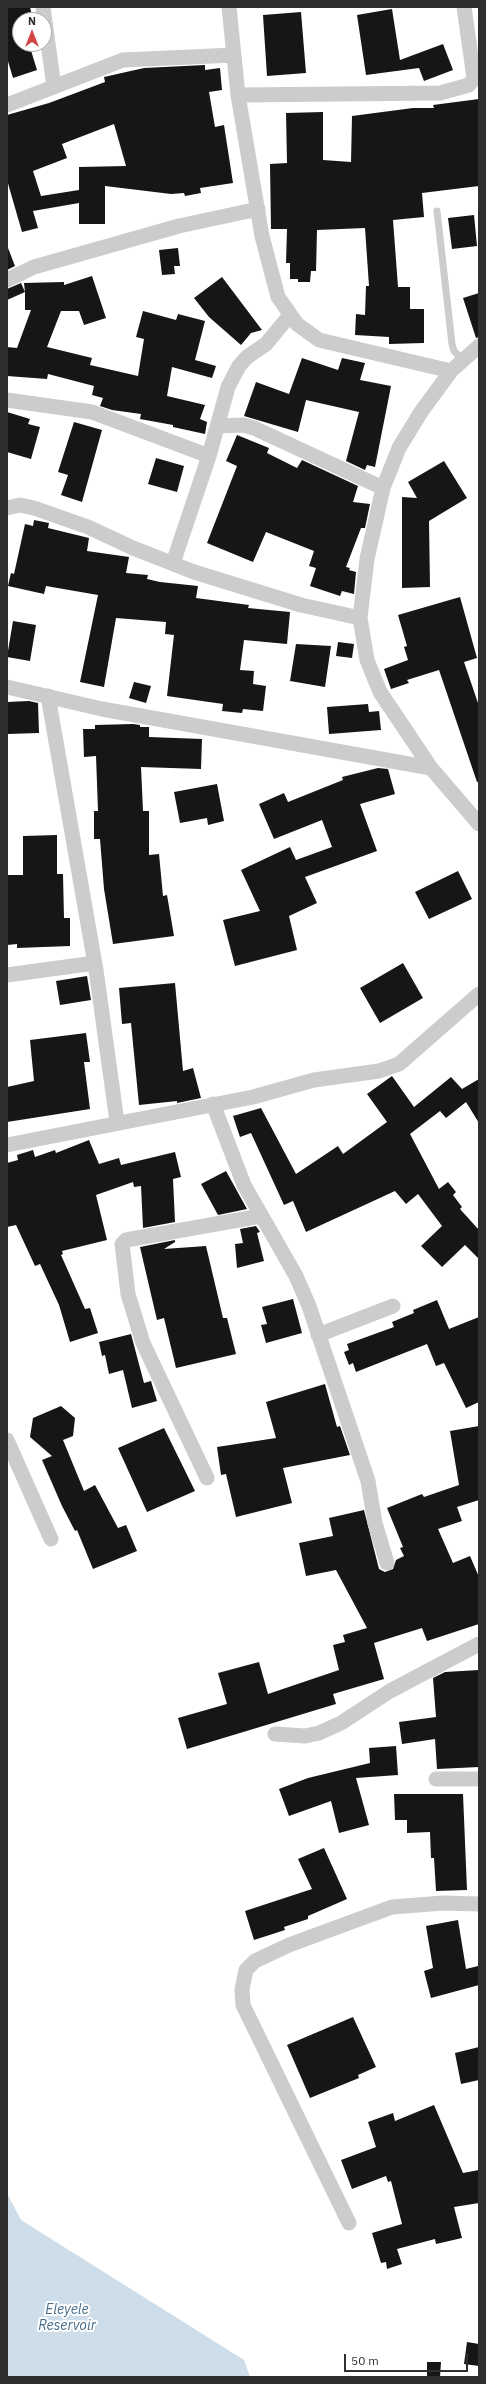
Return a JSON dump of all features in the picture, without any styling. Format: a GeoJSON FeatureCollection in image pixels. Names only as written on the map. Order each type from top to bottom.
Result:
{"type":"FeatureCollection","features":[{"type":"Feature","properties":{"kind":"street"},"geometry":{"type":"LineString","coordinates":[[43,7],[54,87]]}},
{"type":"Feature","properties":{"kind":"street"},"geometry":{"type":"LineString","coordinates":[[229,7],[238,95],[262,236],[278,298],[297,324],[320,340],[451,371]]}},
{"type":"Feature","properties":{"kind":"street"},"geometry":{"type":"LineString","coordinates":[[238,95],[440,93],[469,85],[474,78],[464,7]]}},
{"type":"Feature","properties":{"kind":"street"},"geometry":{"type":"LineString","coordinates":[[7,105],[123,60],[234,55]]}},
{"type":"Feature","properties":{"kind":"street"},"geometry":{"type":"LineString","coordinates":[[7,280],[34,267],[179,226],[258,209]]}},
{"type":"Feature","properties":{"kind":"street"},"geometry":{"type":"LineString","coordinates":[[173,563],[209,456],[228,387],[239,366],[247,357],[266,344],[290,315]]}},
{"type":"Feature","properties":{"kind":"street"},"geometry":{"type":"LineString","coordinates":[[479,346],[451,371],[421,412],[399,448],[382,488],[367,559],[360,618],[367,660],[380,692],[431,768],[479,824]]}},
{"type":"Feature","properties":{"kind":"street"},"geometry":{"type":"LineString","coordinates":[[7,400],[92,412],[209,456]]}},
{"type":"Feature","properties":{"kind":"street"},"geometry":{"type":"LineString","coordinates":[[217,426],[243,425],[254,428],[382,488]]}},
{"type":"Feature","properties":{"kind":"street"},"geometry":{"type":"LineString","coordinates":[[7,508],[20,504],[34,508],[88,527],[133,548],[173,563],[301,605],[360,618]]}},
{"type":"Feature","properties":{"kind":"street"},"geometry":{"type":"LineString","coordinates":[[7,687],[102,708],[431,768]]}},
{"type":"Feature","properties":{"kind":"street"},"geometry":{"type":"LineString","coordinates":[[48,696],[95,963],[117,1122]]}},
{"type":"Feature","properties":{"kind":"street"},"geometry":{"type":"LineString","coordinates":[[7,975],[95,963]]}},
{"type":"Feature","properties":{"kind":"street"},"geometry":{"type":"LineString","coordinates":[[7,1145],[117,1122],[253,1097],[314,1080],[379,1072],[399,1064],[479,994]]}},
{"type":"Feature","properties":{"kind":"street"},"geometry":{"type":"LineString","coordinates":[[213,1104],[232,1158],[261,1216],[296,1276],[309,1306],[368,1481],[375,1523],[388,1563]]}},
{"type":"Feature","properties":{"kind":"street"},"geometry":{"type":"LineString","coordinates":[[207,1478],[143,1343],[128,1294],[122,1244],[126,1240],[261,1216]]}},
{"type":"Feature","properties":{"kind":"street"},"geometry":{"type":"LineString","coordinates":[[318,1335],[393,1306]]}},
{"type":"Feature","properties":{"kind":"street"},"geometry":{"type":"LineString","coordinates":[[7,1440],[51,1539]]}},
{"type":"Feature","properties":{"kind":"street"},"geometry":{"type":"LineString","coordinates":[[275,1734],[305,1736],[319,1734],[341,1723],[390,1691],[479,1644]]}},
{"type":"Feature","properties":{"kind":"street"},"geometry":{"type":"LineString","coordinates":[[436,1779],[479,1779]]}},
{"type":"Feature","properties":{"kind":"street"},"geometry":{"type":"LineString","coordinates":[[349,2223],[243,2005],[242,1989],[246,1970],[255,1960],[288,1945],[392,1907],[423,1904],[479,1904]]}},
{"type":"Feature","properties":{"kind":"lane"},"geometry":{"type":"LineString","coordinates":[[437,211],[452,344],[454,351],[463,360]]}},
{"type":"Feature","properties":{"kind":"water","name":"Eleyele Reservoir"},"geometry":{"type":"Polygon","coordinates":[[[7,2193],[21,2220],[244,2360],[250,2377],[7,2377],[7,2193]]]}},
{"type":"Feature","properties":{"kind":"building"},"geometry":{"type":"Polygon","coordinates":[[[7,7],[30,7],[31,12],[12,12],[12,52],[31,52],[37,70],[13,78],[7,58],[7,7]]]}},
{"type":"Feature","properties":{"kind":"building"},"geometry":{"type":"Polygon","coordinates":[[[392,9],[400,60],[443,44],[453,70],[424,81],[419,68],[366,75],[357,15],[392,9]]]}},
{"type":"Feature","properties":{"kind":"building"},"geometry":{"type":"Polygon","coordinates":[[[301,12],[306,73],[267,76],[263,15],[301,12]]]}},
{"type":"Feature","properties":{"kind":"building"},"geometry":{"type":"Polygon","coordinates":[[[205,65],[205,70],[220,68],[222,90],[209,92],[215,127],[224,125],[233,183],[200,188],[201,193],[185,196],[184,193],[171,194],[105,186],[105,224],[79,224],[79,203],[33,211],[38,228],[22,232],[7,180],[7,115],[49,103],[105,82],[104,77],[144,68],[205,65]],[[114,124],[62,144],[67,158],[33,171],[41,196],[79,190],[79,167],[126,166],[114,124]]]}},
{"type":"Feature","properties":{"kind":"building"},"geometry":{"type":"Polygon","coordinates":[[[479,99],[479,186],[422,193],[424,217],[393,220],[398,287],[410,287],[410,309],[424,309],[424,343],[389,344],[389,337],[355,335],[356,314],[365,315],[366,286],[369,286],[365,228],[317,230],[316,271],[311,271],[310,282],[298,282],[298,279],[290,279],[290,263],[286,263],[287,229],[271,229],[270,164],[287,163],[286,113],[323,112],[323,160],[351,162],[352,116],[413,108],[434,108],[433,105],[479,99]]]}},
{"type":"Feature","properties":{"kind":"building"},"geometry":{"type":"Polygon","coordinates":[[[474,215],[477,246],[452,249],[448,218],[474,215]]]}},
{"type":"Feature","properties":{"kind":"building"},"geometry":{"type":"Polygon","coordinates":[[[8,248],[15,266],[7,270],[7,249],[8,248]]]}},
{"type":"Feature","properties":{"kind":"building"},"geometry":{"type":"Polygon","coordinates":[[[178,248],[180,266],[174,266],[175,274],[162,275],[159,250],[178,248]]]}},
{"type":"Feature","properties":{"kind":"building"},"geometry":{"type":"Polygon","coordinates":[[[92,276],[106,318],[84,325],[79,311],[61,311],[47,347],[92,358],[90,365],[138,376],[144,339],[136,337],[143,311],[176,320],[178,314],[205,321],[195,360],[216,366],[212,378],[172,367],[167,396],[205,405],[200,419],[207,422],[205,434],[173,427],[173,425],[140,419],[141,414],[112,410],[100,406],[103,398],[92,395],[94,386],[48,374],[47,379],[7,376],[7,347],[17,348],[31,310],[25,310],[24,283],[64,282],[64,285],[92,276]]]}},
{"type":"Feature","properties":{"kind":"building"},"geometry":{"type":"Polygon","coordinates":[[[222,277],[262,330],[251,333],[241,345],[209,317],[194,298],[222,277]]]}},
{"type":"Feature","properties":{"kind":"building"},"geometry":{"type":"Polygon","coordinates":[[[21,283],[25,292],[7,300],[7,289],[21,283]]]}},
{"type":"Feature","properties":{"kind":"building"},"geometry":{"type":"Polygon","coordinates":[[[479,293],[479,337],[476,338],[463,298],[479,293]]]}},
{"type":"Feature","properties":{"kind":"building"},"geometry":{"type":"Polygon","coordinates":[[[302,358],[338,370],[342,358],[365,363],[360,380],[391,386],[375,467],[367,465],[365,470],[346,461],[359,412],[306,400],[298,432],[244,416],[256,382],[289,394],[302,358]]]}},
{"type":"Feature","properties":{"kind":"building"},"geometry":{"type":"Polygon","coordinates":[[[7,412],[30,419],[28,424],[40,427],[31,459],[7,452],[7,412]]]}},
{"type":"Feature","properties":{"kind":"building"},"geometry":{"type":"Polygon","coordinates":[[[74,422],[102,430],[82,502],[61,495],[68,475],[58,472],[74,422]]]}},
{"type":"Feature","properties":{"kind":"building"},"geometry":{"type":"Polygon","coordinates":[[[237,435],[269,448],[267,453],[297,468],[302,460],[358,486],[353,502],[370,504],[365,528],[361,528],[346,567],[350,568],[349,570],[356,572],[354,594],[342,591],[340,596],[310,586],[316,568],[309,566],[314,551],[266,532],[253,562],[207,543],[237,466],[226,461],[237,435]]]}},
{"type":"Feature","properties":{"kind":"building"},"geometry":{"type":"Polygon","coordinates":[[[156,458],[184,466],[177,492],[148,484],[156,458]]]}},
{"type":"Feature","properties":{"kind":"building"},"geometry":{"type":"Polygon","coordinates":[[[444,461],[467,498],[429,521],[430,587],[402,588],[402,497],[417,498],[408,482],[444,461]]]}},
{"type":"Feature","properties":{"kind":"building"},"geometry":{"type":"Polygon","coordinates":[[[34,520],[49,523],[48,528],[89,538],[87,551],[129,557],[126,573],[148,575],[147,579],[160,582],[198,586],[196,598],[249,605],[248,608],[290,612],[287,644],[244,640],[240,670],[254,671],[253,684],[266,686],[263,711],[243,709],[242,713],[222,711],[223,704],[167,696],[174,635],[165,634],[166,622],[116,618],[104,687],[80,682],[98,595],[46,586],[44,594],[8,586],[11,573],[14,574],[25,524],[33,526],[34,520]]]}},
{"type":"Feature","properties":{"kind":"building"},"geometry":{"type":"Polygon","coordinates":[[[460,597],[477,658],[464,662],[479,706],[479,782],[477,782],[439,670],[407,680],[409,683],[391,689],[384,669],[408,660],[404,647],[407,646],[398,615],[460,597]]]}},
{"type":"Feature","properties":{"kind":"building"},"geometry":{"type":"Polygon","coordinates":[[[13,621],[36,625],[30,661],[7,657],[13,621]]]}},
{"type":"Feature","properties":{"kind":"building"},"geometry":{"type":"Polygon","coordinates":[[[338,642],[354,644],[352,658],[336,656],[338,642]]]}},
{"type":"Feature","properties":{"kind":"building"},"geometry":{"type":"Polygon","coordinates":[[[296,644],[331,646],[325,687],[290,681],[296,644]]]}},
{"type":"Feature","properties":{"kind":"building"},"geometry":{"type":"Polygon","coordinates":[[[134,682],[151,686],[146,703],[129,698],[134,682]]]}},
{"type":"Feature","properties":{"kind":"building"},"geometry":{"type":"Polygon","coordinates":[[[29,701],[38,703],[39,733],[8,734],[7,702],[29,701]]]}},
{"type":"Feature","properties":{"kind":"building"},"geometry":{"type":"Polygon","coordinates":[[[368,704],[369,712],[379,711],[381,730],[329,734],[327,707],[368,704]]]}},
{"type":"Feature","properties":{"kind":"building"},"geometry":{"type":"Polygon","coordinates":[[[95,725],[140,725],[140,727],[149,727],[149,737],[202,739],[201,769],[141,767],[143,811],[149,811],[149,855],[159,854],[163,896],[167,895],[174,936],[113,944],[104,889],[100,839],[94,839],[94,811],[98,811],[96,756],[84,757],[83,729],[95,729],[95,725]]]}},
{"type":"Feature","properties":{"kind":"building"},"geometry":{"type":"Polygon","coordinates":[[[378,768],[388,769],[395,794],[360,804],[377,851],[305,877],[317,903],[289,916],[297,950],[235,966],[223,920],[260,911],[241,870],[290,847],[296,860],[332,847],[322,820],[274,839],[259,804],[284,793],[288,802],[343,780],[342,777],[378,768]]]}},
{"type":"Feature","properties":{"kind":"building"},"geometry":{"type":"Polygon","coordinates":[[[217,784],[224,821],[208,825],[207,818],[180,823],[174,792],[217,784]]]}},
{"type":"Feature","properties":{"kind":"building"},"geometry":{"type":"Polygon","coordinates":[[[57,835],[57,874],[63,874],[64,918],[70,918],[70,946],[17,948],[17,944],[7,945],[7,875],[23,875],[23,836],[57,835]]]}},
{"type":"Feature","properties":{"kind":"building"},"geometry":{"type":"Polygon","coordinates":[[[458,871],[472,899],[429,919],[415,892],[458,871]]]}},
{"type":"Feature","properties":{"kind":"building"},"geometry":{"type":"Polygon","coordinates":[[[403,963],[423,998],[380,1023],[360,988],[403,963]]]}},
{"type":"Feature","properties":{"kind":"building"},"geometry":{"type":"Polygon","coordinates":[[[87,976],[91,1000],[60,1005],[56,981],[87,976]]]}},
{"type":"Feature","properties":{"kind":"building"},"geometry":{"type":"Polygon","coordinates":[[[175,983],[183,1071],[193,1068],[201,1098],[177,1103],[177,1101],[139,1105],[131,1023],[122,1024],[119,988],[175,983]]]}},
{"type":"Feature","properties":{"kind":"building"},"geometry":{"type":"Polygon","coordinates":[[[86,1033],[90,1062],[84,1062],[90,1109],[7,1122],[7,1087],[34,1081],[30,1040],[86,1033]]]}},
{"type":"Feature","properties":{"kind":"building"},"geometry":{"type":"Polygon","coordinates":[[[392,1076],[414,1107],[451,1077],[462,1089],[479,1079],[479,1123],[466,1102],[446,1118],[440,1111],[410,1134],[439,1189],[448,1182],[456,1192],[453,1195],[462,1207],[460,1209],[479,1230],[479,1259],[465,1245],[442,1267],[421,1246],[442,1226],[418,1194],[406,1204],[395,1191],[306,1232],[293,1201],[284,1205],[251,1133],[240,1137],[233,1116],[261,1108],[296,1174],[338,1146],[343,1154],[387,1122],[367,1094],[392,1076]]]}},
{"type":"Feature","properties":{"kind":"building"},"geometry":{"type":"Polygon","coordinates":[[[89,1140],[99,1164],[119,1158],[121,1165],[175,1152],[181,1177],[173,1179],[175,1222],[143,1228],[141,1186],[134,1187],[133,1182],[96,1195],[107,1240],[62,1251],[63,1254],[61,1255],[85,1309],[90,1308],[98,1333],[70,1342],[59,1305],[40,1264],[35,1266],[16,1225],[7,1227],[7,1163],[18,1160],[17,1155],[33,1150],[35,1157],[55,1150],[56,1153],[89,1140]]]}},
{"type":"Feature","properties":{"kind":"building"},"geometry":{"type":"Polygon","coordinates":[[[226,1171],[247,1209],[218,1215],[201,1184],[226,1171]]]}},
{"type":"Feature","properties":{"kind":"building"},"geometry":{"type":"Polygon","coordinates":[[[256,1226],[260,1232],[257,1233],[264,1261],[237,1268],[235,1244],[243,1243],[240,1229],[256,1226]]]}},
{"type":"Feature","properties":{"kind":"building"},"geometry":{"type":"Polygon","coordinates":[[[175,1240],[175,1242],[164,1249],[206,1246],[223,1318],[227,1318],[236,1354],[176,1368],[164,1318],[157,1320],[140,1247],[175,1240]]]}},
{"type":"Feature","properties":{"kind":"building"},"geometry":{"type":"Polygon","coordinates":[[[293,1299],[302,1333],[266,1343],[261,1325],[267,1324],[262,1307],[293,1299]]]}},
{"type":"Feature","properties":{"kind":"building"},"geometry":{"type":"Polygon","coordinates":[[[437,1300],[449,1329],[479,1317],[479,1402],[466,1408],[444,1363],[436,1366],[427,1344],[356,1372],[353,1363],[349,1365],[344,1352],[349,1350],[347,1344],[394,1327],[392,1322],[414,1313],[413,1310],[437,1300]]]}},
{"type":"Feature","properties":{"kind":"building"},"geometry":{"type":"Polygon","coordinates":[[[131,1334],[144,1383],[151,1381],[157,1401],[132,1408],[123,1370],[109,1374],[105,1355],[102,1356],[99,1342],[131,1334]]]}},
{"type":"Feature","properties":{"kind":"building"},"geometry":{"type":"Polygon","coordinates":[[[325,1384],[337,1427],[340,1426],[350,1455],[283,1468],[292,1503],[236,1517],[226,1474],[221,1475],[217,1447],[276,1438],[266,1402],[325,1384]]]}},
{"type":"Feature","properties":{"kind":"building"},"geometry":{"type":"Polygon","coordinates":[[[61,1406],[75,1418],[73,1436],[63,1440],[84,1491],[95,1485],[118,1528],[126,1525],[137,1551],[93,1569],[77,1530],[75,1531],[62,1506],[42,1460],[52,1456],[30,1437],[33,1418],[61,1406]]]}},
{"type":"Feature","properties":{"kind":"building"},"geometry":{"type":"Polygon","coordinates":[[[479,1426],[479,1500],[457,1507],[462,1521],[438,1529],[453,1563],[470,1556],[479,1577],[479,1624],[427,1641],[422,1628],[374,1643],[384,1679],[333,1694],[336,1704],[187,1749],[178,1718],[227,1704],[218,1673],[259,1662],[268,1694],[339,1670],[333,1645],[345,1642],[343,1635],[367,1628],[336,1570],[306,1576],[299,1543],[333,1536],[329,1518],[364,1510],[379,1569],[385,1572],[393,1569],[396,1560],[404,1556],[400,1548],[403,1547],[387,1508],[422,1494],[424,1497],[459,1485],[450,1431],[479,1426]]]}},
{"type":"Feature","properties":{"kind":"building"},"geometry":{"type":"Polygon","coordinates":[[[164,1428],[195,1491],[147,1512],[118,1448],[164,1428]]]}},
{"type":"Feature","properties":{"kind":"building"},"geometry":{"type":"Polygon","coordinates":[[[479,1670],[479,1767],[437,1769],[435,1739],[402,1744],[399,1722],[436,1717],[433,1678],[445,1672],[479,1670]]]}},
{"type":"Feature","properties":{"kind":"building"},"geometry":{"type":"Polygon","coordinates":[[[396,1746],[398,1775],[356,1778],[369,1825],[339,1833],[331,1801],[289,1816],[279,1789],[308,1778],[370,1763],[369,1748],[396,1746]]]}},
{"type":"Feature","properties":{"kind":"building"},"geometry":{"type":"Polygon","coordinates":[[[394,1794],[463,1794],[467,1890],[436,1891],[434,1858],[431,1858],[430,1832],[407,1833],[407,1820],[395,1820],[394,1794]]]}},
{"type":"Feature","properties":{"kind":"building"},"geometry":{"type":"Polygon","coordinates":[[[324,1848],[347,1899],[308,1916],[308,1919],[284,1927],[285,1930],[254,1940],[245,1911],[312,1889],[298,1859],[324,1848]]]}},
{"type":"Feature","properties":{"kind":"building"},"geometry":{"type":"Polygon","coordinates":[[[458,1920],[466,1969],[478,1966],[479,1985],[431,1998],[424,1971],[433,1968],[426,1926],[458,1920]]]}},
{"type":"Feature","properties":{"kind":"building"},"geometry":{"type":"Polygon","coordinates":[[[353,2017],[376,2067],[358,2075],[359,2078],[310,2098],[287,2045],[353,2017]]]}},
{"type":"Feature","properties":{"kind":"building"},"geometry":{"type":"Polygon","coordinates":[[[479,2047],[479,2080],[461,2084],[455,2053],[479,2047]]]}},
{"type":"Feature","properties":{"kind":"building"},"geometry":{"type":"Polygon","coordinates":[[[434,2105],[463,2173],[479,2170],[479,2203],[454,2207],[462,2238],[436,2244],[435,2239],[397,2249],[402,2264],[387,2269],[386,2262],[381,2263],[372,2233],[402,2224],[391,2181],[388,2182],[386,2176],[352,2189],[341,2160],[376,2147],[368,2122],[393,2113],[395,2121],[434,2105]]]}},
{"type":"Feature","properties":{"kind":"building"},"geometry":{"type":"Polygon","coordinates":[[[467,2342],[479,2344],[479,2366],[464,2364],[467,2342]]]}},
{"type":"Feature","properties":{"kind":"building"},"geometry":{"type":"Polygon","coordinates":[[[427,2362],[441,2362],[440,2377],[427,2377],[427,2362]]]}}]}
